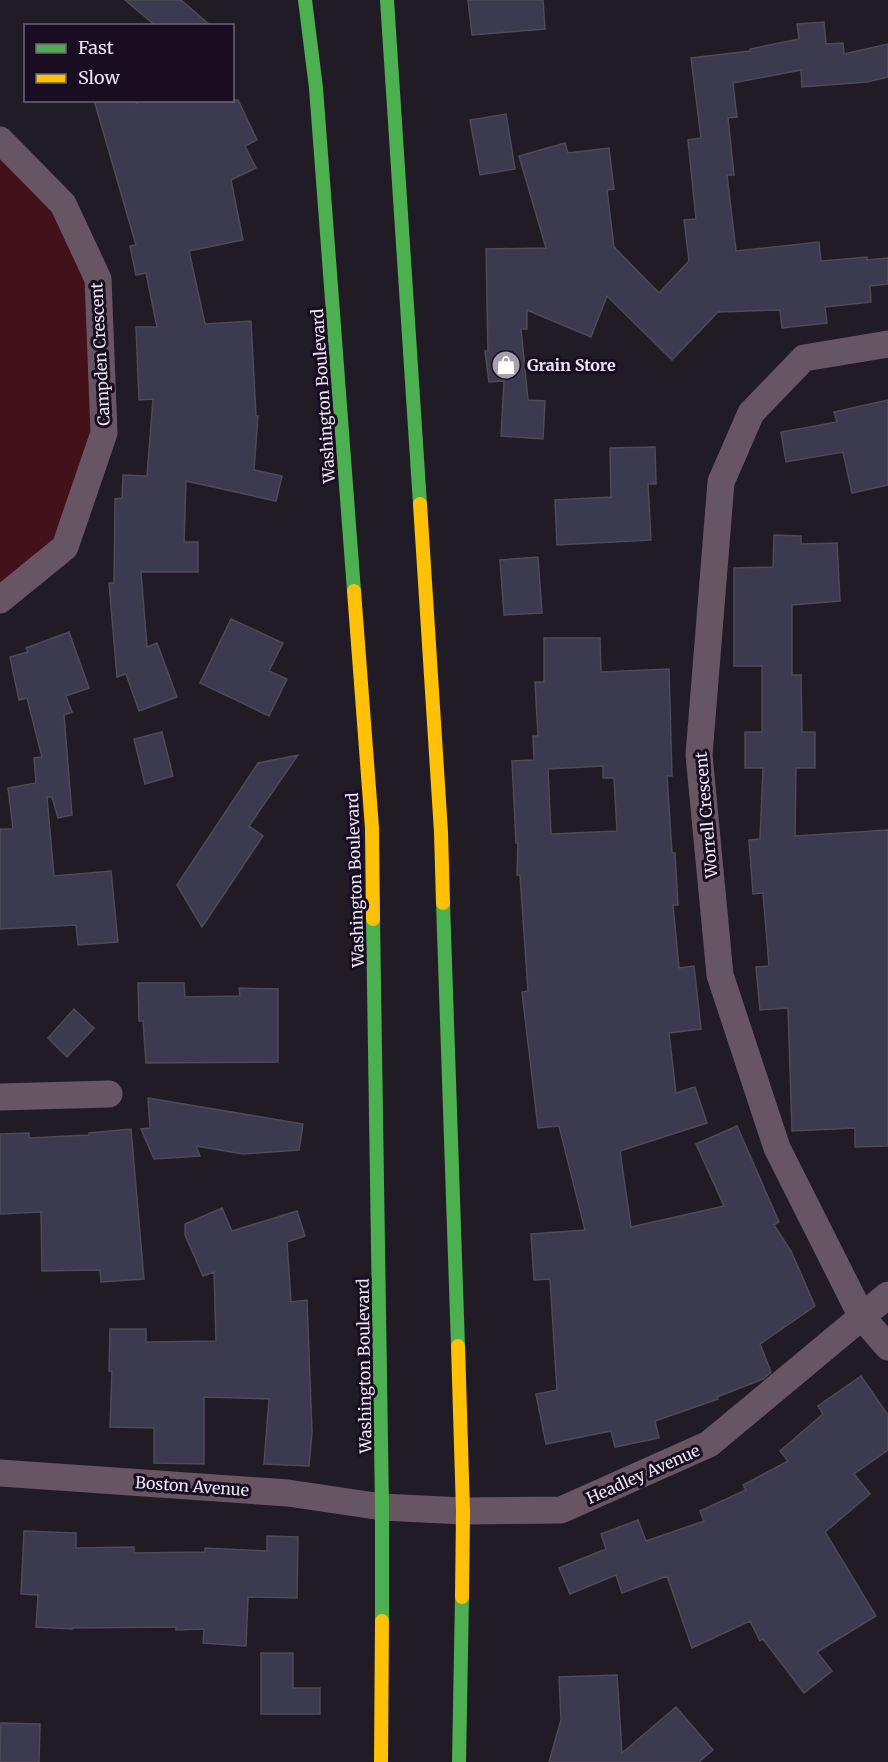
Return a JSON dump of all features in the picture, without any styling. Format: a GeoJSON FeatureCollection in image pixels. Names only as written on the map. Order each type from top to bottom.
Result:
{"type":"FeatureCollection","features":[{"type":"Feature","properties":{"kind":"highway","name":"Washington Boulevard"},"geometry":{"type":"LineString","coordinates":[[306,0],[316,88],[372,828],[382,1507],[381,1762]]}},
{"type":"Feature","properties":{"kind":"highway"},"geometry":{"type":"LineString","coordinates":[[387,0],[441,832],[463,1510],[459,1762]]}},
{"type":"Feature","properties":{"kind":"street","name":"Campden Crescent"},"geometry":{"type":"LineString","coordinates":[[0,140],[63,204],[98,279],[104,433],[64,547],[0,600]]}},
{"type":"Feature","properties":{"kind":"street","name":"Worrell Crescent"},"geometry":{"type":"LineString","coordinates":[[888,344],[804,358],[751,413],[721,482],[699,755],[720,975],[777,1148],[862,1317],[888,1347]]}},
{"type":"Feature","properties":{"kind":"street"},"geometry":{"type":"LineString","coordinates":[[0,1096],[109,1094]]}},
{"type":"Feature","properties":{"kind":"street","name":"Headley Avenue"},"geometry":{"type":"LineString","coordinates":[[382,1507],[561,1510],[709,1444],[888,1295]]}},
{"type":"Feature","properties":{"kind":"street","name":"Boston Avenue"},"geometry":{"type":"LineString","coordinates":[[0,1473],[288,1493],[382,1507]]}},
{"type":"Feature","properties":{"kind":"shaded area"},"geometry":{"type":"Polygon","coordinates":[[[0,140],[63,204],[98,279],[104,433],[65,547],[0,600],[0,140]]]}},
{"type":"Feature","properties":{"kind":"building"},"geometry":{"type":"Polygon","coordinates":[[[125,0],[181,0],[209,24],[154,24],[125,0]]]}},
{"type":"Feature","properties":{"kind":"building"},"geometry":{"type":"Polygon","coordinates":[[[468,0],[543,0],[545,29],[472,35],[468,0]]]}},
{"type":"Feature","properties":{"kind":"building"},"geometry":{"type":"Polygon","coordinates":[[[824,22],[826,44],[843,43],[844,54],[888,44],[888,77],[867,82],[802,87],[801,70],[733,83],[737,117],[728,118],[734,175],[727,175],[736,251],[819,242],[821,261],[867,257],[867,260],[888,258],[888,284],[870,286],[871,302],[825,307],[827,323],[782,328],[780,310],[718,312],[672,360],[607,296],[591,337],[527,310],[527,329],[521,329],[528,400],[545,401],[543,439],[501,436],[504,381],[489,382],[485,351],[488,351],[486,249],[546,248],[519,156],[565,143],[568,153],[609,148],[614,189],[607,190],[614,247],[659,293],[689,261],[684,220],[696,219],[688,140],[701,138],[691,58],[750,51],[750,49],[799,39],[797,24],[824,22]]]}},
{"type":"Feature","properties":{"kind":"building"},"geometry":{"type":"Polygon","coordinates":[[[238,100],[257,140],[245,146],[256,168],[231,180],[243,240],[189,251],[205,324],[251,321],[256,416],[258,416],[254,470],[282,476],[276,501],[186,481],[184,542],[198,542],[198,572],[141,572],[147,647],[157,643],[177,697],[139,711],[126,674],[117,677],[109,583],[114,583],[115,499],[122,498],[123,475],[147,476],[153,399],[139,400],[136,327],[157,327],[146,273],[136,275],[130,246],[136,245],[95,102],[234,102],[238,100]]]}},
{"type":"Feature","properties":{"kind":"building"},"geometry":{"type":"Polygon","coordinates":[[[506,114],[515,169],[480,175],[470,120],[506,114]]]}},
{"type":"Feature","properties":{"kind":"building"},"geometry":{"type":"Polygon","coordinates":[[[888,400],[888,485],[852,493],[843,452],[786,462],[781,432],[837,422],[834,412],[888,400]]]}},
{"type":"Feature","properties":{"kind":"building"},"geometry":{"type":"Polygon","coordinates":[[[655,447],[656,484],[648,484],[651,540],[557,545],[555,500],[611,497],[610,448],[655,447]]]}},
{"type":"Feature","properties":{"kind":"building"},"geometry":{"type":"Polygon","coordinates":[[[774,535],[801,536],[801,544],[837,543],[840,601],[792,605],[792,675],[801,675],[802,732],[815,732],[815,768],[796,768],[795,836],[888,830],[888,1146],[855,1147],[855,1128],[792,1131],[788,1008],[760,1010],[756,967],[769,966],[763,893],[753,894],[749,840],[760,839],[763,768],[745,768],[745,732],[762,732],[762,666],[734,666],[734,568],[773,567],[774,535]]]}},
{"type":"Feature","properties":{"kind":"building"},"geometry":{"type":"Polygon","coordinates":[[[538,557],[542,613],[504,615],[500,560],[538,557]]]}},
{"type":"Feature","properties":{"kind":"building"},"geometry":{"type":"Polygon","coordinates":[[[231,619],[283,643],[269,671],[287,679],[269,716],[200,683],[231,619]]]}},
{"type":"Feature","properties":{"kind":"building"},"geometry":{"type":"Polygon","coordinates":[[[69,632],[89,688],[66,696],[72,712],[64,715],[72,815],[58,818],[52,797],[47,797],[54,876],[111,871],[118,942],[78,945],[76,925],[0,929],[0,829],[13,829],[8,788],[36,783],[34,758],[42,757],[27,698],[19,700],[10,657],[28,652],[26,648],[69,632]]]}},
{"type":"Feature","properties":{"kind":"building"},"geometry":{"type":"Polygon","coordinates":[[[544,638],[600,638],[601,672],[669,669],[672,776],[667,776],[678,905],[673,905],[679,968],[694,966],[701,1029],[669,1033],[676,1093],[695,1087],[707,1123],[620,1151],[631,1227],[724,1206],[696,1144],[737,1126],[779,1222],[774,1225],[791,1251],[815,1306],[760,1344],[771,1372],[763,1379],[717,1397],[718,1399],[655,1421],[659,1438],[615,1447],[611,1431],[546,1444],[536,1394],[557,1390],[550,1279],[534,1280],[531,1234],[585,1230],[559,1126],[538,1128],[522,992],[528,991],[520,875],[517,875],[518,843],[516,843],[512,761],[534,760],[533,736],[538,736],[535,682],[544,682],[544,638]],[[603,766],[548,769],[551,834],[617,831],[614,778],[603,778],[603,766]]]}},
{"type":"Feature","properties":{"kind":"building"},"geometry":{"type":"Polygon","coordinates":[[[162,732],[173,776],[145,784],[134,739],[162,732]]]}},
{"type":"Feature","properties":{"kind":"building"},"geometry":{"type":"Polygon","coordinates":[[[298,755],[249,826],[263,836],[202,927],[177,885],[258,763],[298,755]]]}},
{"type":"Feature","properties":{"kind":"building"},"geometry":{"type":"Polygon","coordinates":[[[138,983],[184,983],[185,997],[240,996],[239,988],[278,989],[278,1062],[146,1063],[143,1021],[139,1021],[138,983]]]}},
{"type":"Feature","properties":{"kind":"building"},"geometry":{"type":"Polygon","coordinates":[[[74,1009],[94,1028],[67,1057],[48,1038],[74,1009]]]}},
{"type":"Feature","properties":{"kind":"building"},"geometry":{"type":"Polygon","coordinates":[[[148,1098],[303,1124],[299,1150],[243,1154],[196,1146],[200,1156],[154,1159],[141,1129],[150,1128],[148,1098]]]}},
{"type":"Feature","properties":{"kind":"building"},"geometry":{"type":"Polygon","coordinates":[[[131,1129],[144,1279],[101,1282],[100,1270],[42,1271],[41,1212],[0,1214],[0,1134],[29,1133],[29,1138],[89,1135],[89,1133],[131,1129]]]}},
{"type":"Feature","properties":{"kind":"building"},"geometry":{"type":"Polygon","coordinates":[[[222,1208],[232,1231],[297,1211],[305,1236],[287,1242],[291,1302],[307,1300],[312,1432],[309,1466],[264,1464],[269,1399],[204,1397],[204,1464],[154,1463],[154,1428],[110,1427],[112,1371],[109,1371],[110,1329],[146,1329],[146,1342],[216,1341],[214,1272],[203,1276],[185,1235],[185,1224],[222,1208]]]}},
{"type":"Feature","properties":{"kind":"building"},"geometry":{"type":"Polygon","coordinates":[[[861,1376],[888,1415],[888,1450],[854,1474],[870,1494],[825,1532],[876,1616],[817,1652],[832,1671],[804,1693],[763,1639],[760,1641],[750,1621],[692,1648],[667,1576],[622,1593],[616,1575],[570,1594],[559,1568],[606,1549],[601,1534],[638,1520],[646,1541],[704,1521],[700,1511],[746,1490],[743,1485],[788,1461],[780,1451],[823,1414],[818,1406],[861,1376]]]}},
{"type":"Feature","properties":{"kind":"building"},"geometry":{"type":"Polygon","coordinates":[[[24,1531],[76,1533],[76,1548],[134,1547],[134,1553],[205,1552],[205,1548],[267,1551],[267,1536],[298,1537],[297,1598],[248,1597],[246,1646],[203,1643],[204,1629],[36,1627],[38,1595],[21,1594],[24,1531]]]}},
{"type":"Feature","properties":{"kind":"building"},"geometry":{"type":"Polygon","coordinates":[[[261,1653],[293,1653],[293,1688],[320,1688],[320,1714],[261,1714],[261,1653]]]}},
{"type":"Feature","properties":{"kind":"building"},"geometry":{"type":"Polygon","coordinates":[[[617,1675],[622,1753],[676,1707],[713,1750],[699,1762],[549,1762],[561,1720],[559,1677],[617,1675]]]}},
{"type":"Feature","properties":{"kind":"building"},"geometry":{"type":"Polygon","coordinates":[[[1,1723],[40,1724],[39,1762],[0,1762],[1,1723]]]}},
{"type":"Feature","properties":{"kind":"traffic: fast"},"geometry":{"type":"LineString","coordinates":[[305,0],[316,88],[354,591]]}},
{"type":"Feature","properties":{"kind":"traffic: fast"},"geometry":{"type":"LineString","coordinates":[[387,0],[420,504]]}},
{"type":"Feature","properties":{"kind":"traffic: fast"},"geometry":{"type":"LineString","coordinates":[[443,903],[458,1346]]}},
{"type":"Feature","properties":{"kind":"traffic: fast"},"geometry":{"type":"LineString","coordinates":[[373,919],[382,1621]]}},
{"type":"Feature","properties":{"kind":"traffic: fast"},"geometry":{"type":"LineString","coordinates":[[459,1762],[462,1597]]}},
{"type":"Feature","properties":{"kind":"traffic: slow"},"geometry":{"type":"LineString","coordinates":[[420,504],[441,832],[443,903]]}},
{"type":"Feature","properties":{"kind":"traffic: slow"},"geometry":{"type":"LineString","coordinates":[[354,591],[372,828],[373,919]]}},
{"type":"Feature","properties":{"kind":"traffic: slow"},"geometry":{"type":"LineString","coordinates":[[458,1346],[463,1511],[462,1597]]}},
{"type":"Feature","properties":{"kind":"traffic: slow"},"geometry":{"type":"LineString","coordinates":[[381,1762],[382,1621]]}},
{"type":"Feature","properties":{"kind":"place","name":"Grain Store"},"geometry":{"type":"Point","coordinates":[506,365]}}]}
